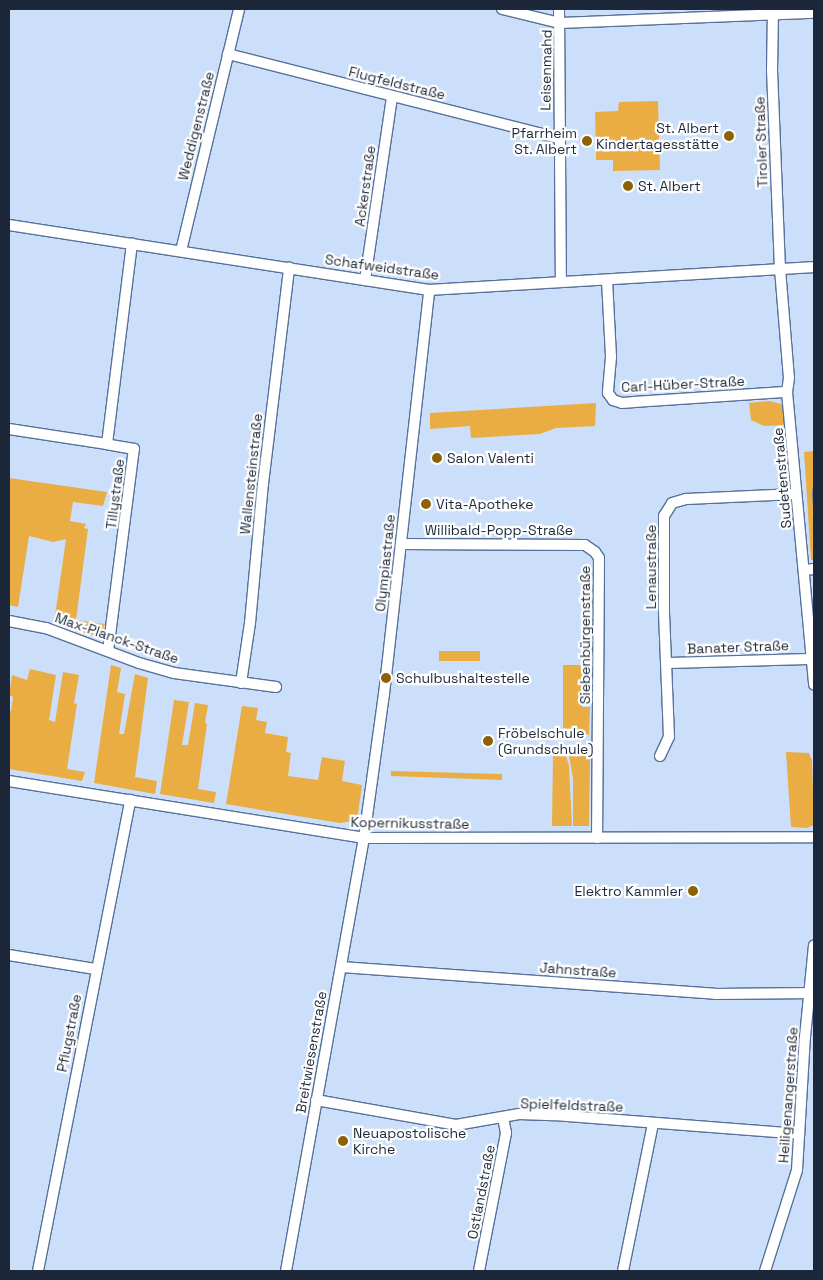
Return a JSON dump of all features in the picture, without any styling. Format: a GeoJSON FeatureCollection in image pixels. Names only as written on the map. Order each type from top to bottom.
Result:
{"type":"FeatureCollection","features":[{"type":"Feature","properties":{"kind":"street","name":"Weddigenstraße"},"geometry":{"type":"LineString","coordinates":[[181,251],[239,9]]}},
{"type":"Feature","properties":{"kind":"street"},"geometry":{"type":"LineString","coordinates":[[502,9],[560,23],[772,12],[814,13]]}},
{"type":"Feature","properties":{"kind":"street","name":"Leisenmahd"},"geometry":{"type":"LineString","coordinates":[[559,9],[560,282]]}},
{"type":"Feature","properties":{"kind":"street","name":"Tiroler Straße"},"geometry":{"type":"LineString","coordinates":[[772,12],[772,70],[780,269]]}},
{"type":"Feature","properties":{"kind":"street","name":"Flugfeldstraße"},"geometry":{"type":"LineString","coordinates":[[228,54],[558,138]]}},
{"type":"Feature","properties":{"kind":"street","name":"Ackerstraße"},"geometry":{"type":"LineString","coordinates":[[365,280],[392,97]]}},
{"type":"Feature","properties":{"kind":"street","name":"Schafweidstraße"},"geometry":{"type":"LineString","coordinates":[[9,225],[429,290],[814,267]]}},
{"type":"Feature","properties":{"kind":"street","name":"Tillystraße"},"geometry":{"type":"LineString","coordinates":[[108,651],[134,448],[107,444],[132,244]]}},
{"type":"Feature","properties":{"kind":"street","name":"Wallensteinstraße"},"geometry":{"type":"LineString","coordinates":[[241,683],[250,623],[263,484],[289,268]]}},
{"type":"Feature","properties":{"kind":"street","name":"Sudetenstraße"},"geometry":{"type":"LineString","coordinates":[[780,269],[790,378],[787,392],[796,494],[809,570],[814,685]]}},
{"type":"Feature","properties":{"kind":"street","name":"Carl-Hüber-Straße"},"geometry":{"type":"LineString","coordinates":[[607,280],[611,357],[608,393],[613,400],[622,403],[787,392]]}},
{"type":"Feature","properties":{"kind":"street","name":"Olympiastraße"},"geometry":{"type":"LineString","coordinates":[[364,838],[401,544],[429,290]]}},
{"type":"Feature","properties":{"kind":"street"},"geometry":{"type":"LineString","coordinates":[[9,429],[107,444]]}},
{"type":"Feature","properties":{"kind":"street","name":"Lenaustraße"},"geometry":{"type":"LineString","coordinates":[[660,756],[669,737],[664,516],[672,503],[686,499],[796,494]]}},
{"type":"Feature","properties":{"kind":"street","name":"Willibald-Popp-Straße"},"geometry":{"type":"LineString","coordinates":[[401,544],[585,545],[595,552]]}},
{"type":"Feature","properties":{"kind":"street","name":"Siebenbürgenstraße"},"geometry":{"type":"LineString","coordinates":[[595,552],[598,558],[597,838]]}},
{"type":"Feature","properties":{"kind":"street","name":"Max-Planck-Straße"},"geometry":{"type":"LineString","coordinates":[[9,621],[46,628],[174,673],[276,687]]}},
{"type":"Feature","properties":{"kind":"street","name":"Banater Straße"},"geometry":{"type":"LineString","coordinates":[[666,663],[812,659]]}},
{"type":"Feature","properties":{"kind":"street","name":"Kopernikusstraße"},"geometry":{"type":"LineString","coordinates":[[9,782],[364,838],[814,837]]}},
{"type":"Feature","properties":{"kind":"street","name":"Pflugstraße"},"geometry":{"type":"LineString","coordinates":[[38,1271],[95,969],[130,800]]}},
{"type":"Feature","properties":{"kind":"street","name":"Breitwiesenstraße"},"geometry":{"type":"LineString","coordinates":[[286,1271],[364,838]]}},
{"type":"Feature","properties":{"kind":"street","name":"Heiligenangerstraße"},"geometry":{"type":"LineString","coordinates":[[765,1271],[796,1176],[812,993],[814,945]]}},
{"type":"Feature","properties":{"kind":"street"},"geometry":{"type":"LineString","coordinates":[[9,955],[95,969]]}},
{"type":"Feature","properties":{"kind":"street","name":"Jahnstraße"},"geometry":{"type":"LineString","coordinates":[[341,967],[715,994],[812,993]]}},
{"type":"Feature","properties":{"kind":"street","name":"Spielfeldstraße"},"geometry":{"type":"LineString","coordinates":[[316,1100],[456,1125],[519,1114],[799,1134]]}},
{"type":"Feature","properties":{"kind":"street","name":"Ostlandstraße"},"geometry":{"type":"LineString","coordinates":[[479,1271],[506,1133],[503,1118]]}},
{"type":"Feature","properties":{"kind":"street"},"geometry":{"type":"LineString","coordinates":[[623,1271],[653,1123]]}},
{"type":"Feature","properties":{"kind":"shaded area"},"geometry":{"type":"Polygon","coordinates":[[[658,101],[660,170],[613,171],[613,160],[596,160],[595,112],[618,111],[619,102],[658,101]]]}},
{"type":"Feature","properties":{"kind":"shaded area"},"geometry":{"type":"Polygon","coordinates":[[[769,401],[786,405],[787,425],[764,426],[751,420],[749,403],[769,401]]]}},
{"type":"Feature","properties":{"kind":"shaded area"},"geometry":{"type":"Polygon","coordinates":[[[596,403],[595,426],[556,428],[540,434],[471,438],[470,426],[430,429],[430,413],[596,403]]]}},
{"type":"Feature","properties":{"kind":"shaded area"},"geometry":{"type":"Polygon","coordinates":[[[814,451],[814,560],[811,560],[804,452],[814,451]]]}},
{"type":"Feature","properties":{"kind":"shaded area"},"geometry":{"type":"Polygon","coordinates":[[[9,478],[107,492],[103,506],[73,502],[70,521],[86,524],[84,528],[88,529],[76,620],[55,616],[66,539],[53,542],[29,536],[18,607],[9,605],[9,478]]]}},
{"type":"Feature","properties":{"kind":"shaded area"},"geometry":{"type":"Polygon","coordinates":[[[76,620],[105,624],[98,633],[91,635],[74,630],[76,620]]]}},
{"type":"Feature","properties":{"kind":"shaded area"},"geometry":{"type":"Polygon","coordinates":[[[439,651],[480,651],[480,661],[439,661],[439,651]]]}},
{"type":"Feature","properties":{"kind":"shaded area"},"geometry":{"type":"Polygon","coordinates":[[[111,665],[121,668],[117,692],[125,694],[119,734],[124,734],[135,674],[148,678],[135,777],[157,781],[155,794],[94,783],[111,665]]]}},
{"type":"Feature","properties":{"kind":"shaded area"},"geometry":{"type":"Polygon","coordinates":[[[563,665],[590,665],[590,679],[581,679],[582,687],[590,687],[590,699],[582,700],[582,707],[590,707],[589,735],[563,728],[563,665]]]}},
{"type":"Feature","properties":{"kind":"shaded area"},"geometry":{"type":"Polygon","coordinates":[[[30,669],[56,675],[49,720],[55,722],[63,672],[79,675],[74,703],[77,704],[67,769],[85,772],[82,781],[9,769],[9,711],[11,711],[13,697],[9,695],[12,675],[27,680],[30,669]]]}},
{"type":"Feature","properties":{"kind":"shaded area"},"geometry":{"type":"Polygon","coordinates":[[[174,700],[189,702],[182,745],[188,745],[195,703],[208,705],[198,789],[216,792],[214,803],[160,794],[174,700]]]}},
{"type":"Feature","properties":{"kind":"shaded area"},"geometry":{"type":"Polygon","coordinates":[[[242,706],[258,708],[256,720],[267,722],[265,733],[288,737],[286,752],[291,753],[288,776],[318,780],[322,757],[345,761],[342,781],[362,785],[358,814],[352,821],[340,823],[226,804],[242,706]]]}},
{"type":"Feature","properties":{"kind":"shaded area"},"geometry":{"type":"Polygon","coordinates":[[[786,752],[809,753],[812,760],[814,825],[807,828],[791,827],[786,752]]]}},
{"type":"Feature","properties":{"kind":"shaded area"},"geometry":{"type":"Polygon","coordinates":[[[553,756],[566,756],[569,766],[572,826],[552,826],[553,756]]]}},
{"type":"Feature","properties":{"kind":"shaded area"},"geometry":{"type":"Polygon","coordinates":[[[569,756],[590,756],[589,826],[573,826],[573,778],[569,756]]]}},
{"type":"Feature","properties":{"kind":"shaded area"},"geometry":{"type":"Polygon","coordinates":[[[391,771],[502,774],[502,780],[391,776],[391,771]]]}},
{"type":"Feature","properties":{"kind":"tram line"},"geometry":{"type":"LineString","coordinates":[[814,475],[812,494],[814,517]]}},
{"type":"Feature","properties":{"kind":"place","name":"St. Albert Kindertagesstätte"},"geometry":{"type":"Point","coordinates":[729,136]}},
{"type":"Feature","properties":{"kind":"place","name":"Pfarrheim St. Albert"},"geometry":{"type":"Point","coordinates":[587,141]}},
{"type":"Feature","properties":{"kind":"place","name":"St. Albert"},"geometry":{"type":"Point","coordinates":[628,186]}},
{"type":"Feature","properties":{"kind":"place","name":"Salon Valenti"},"geometry":{"type":"Point","coordinates":[437,458]}},
{"type":"Feature","properties":{"kind":"place","name":"Vita-Apotheke"},"geometry":{"type":"Point","coordinates":[426,504]}},
{"type":"Feature","properties":{"kind":"place","name":"Schulbushaltestelle"},"geometry":{"type":"Point","coordinates":[386,678]}},
{"type":"Feature","properties":{"kind":"place","name":"Fröbelschule (Grundschule)"},"geometry":{"type":"Point","coordinates":[488,741]}},
{"type":"Feature","properties":{"kind":"place","name":"Elektro Kammler"},"geometry":{"type":"Point","coordinates":[693,891]}},
{"type":"Feature","properties":{"kind":"place","name":"Neuapostolische Kirche"},"geometry":{"type":"Point","coordinates":[343,1141]}}]}
